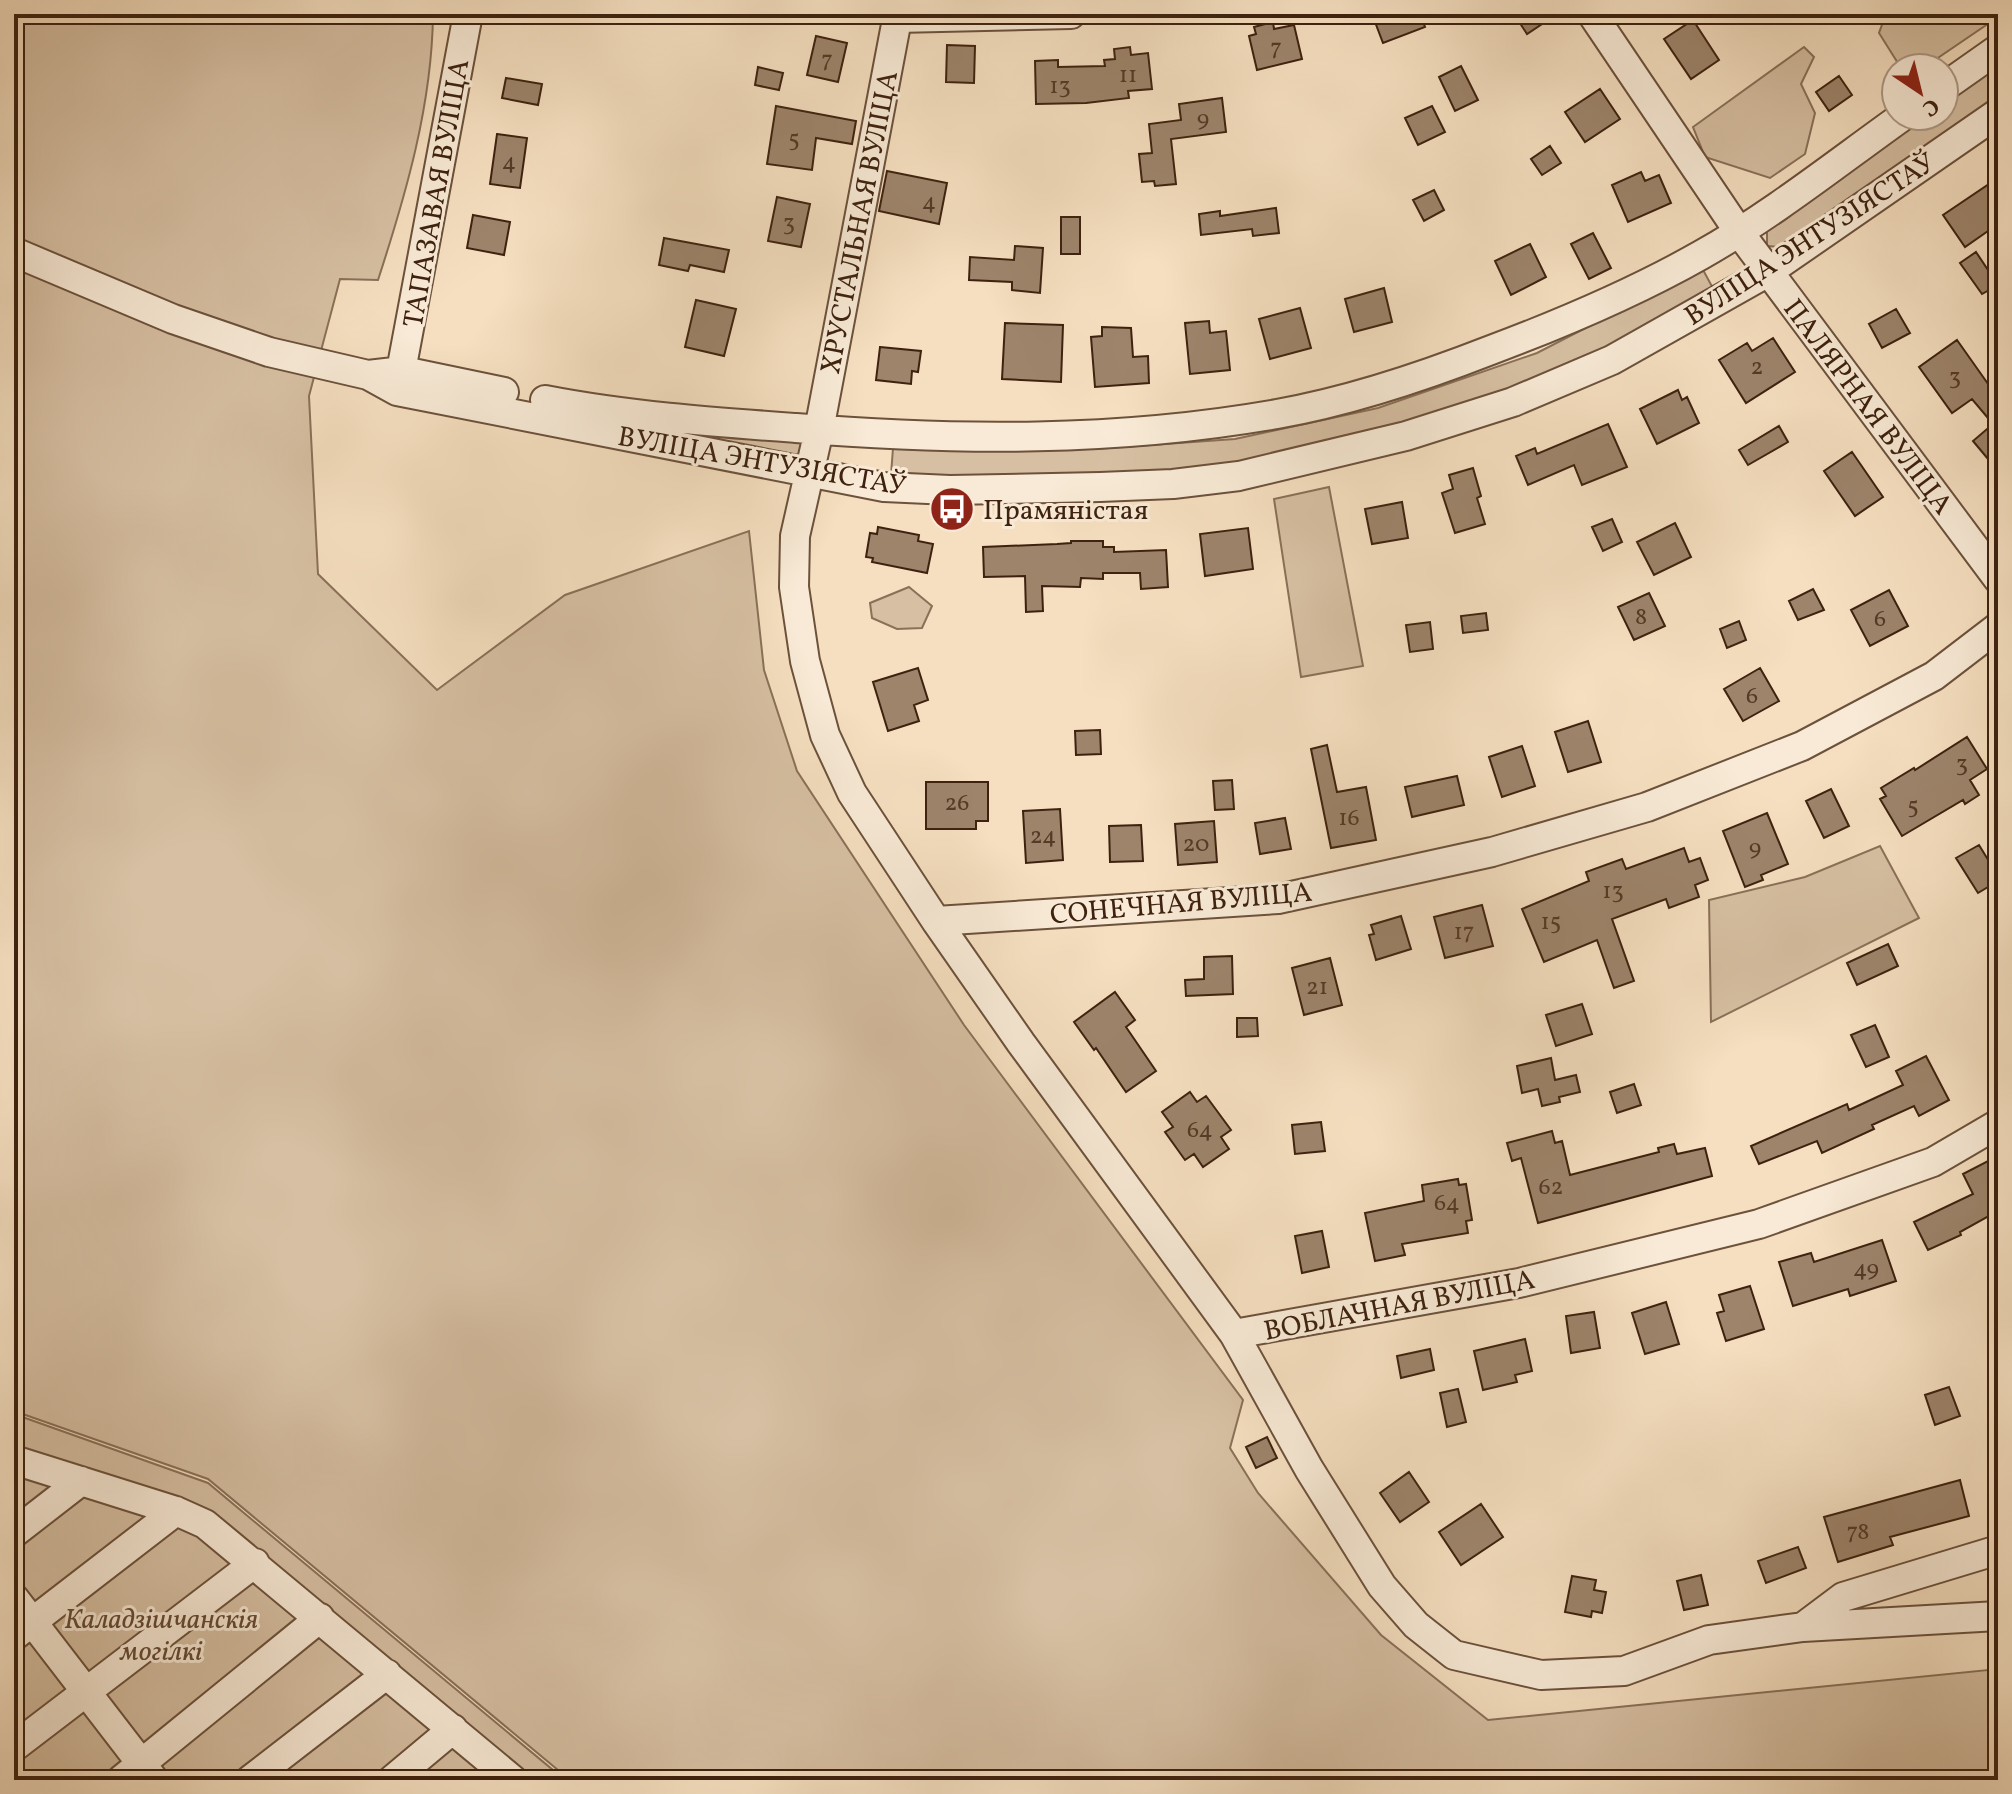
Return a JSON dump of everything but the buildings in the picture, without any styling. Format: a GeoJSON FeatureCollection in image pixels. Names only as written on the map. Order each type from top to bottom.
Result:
{"type":"FeatureCollection","features":[{"type":"Feature","properties":{"kind":"street","name":"ТАПАЗАВАЯ ВУЛІЦА"},"geometry":{"type":"LineString","coordinates":[[400,381],[468,14]]}},
{"type":"Feature","properties":{"kind":"street"},"geometry":{"type":"LineString","coordinates":[[897,16],[1071,14]]}},
{"type":"Feature","properties":{"kind":"street","name":"ПАЛЯРНАЯ ВУЛІЦА"},"geometry":{"type":"LineString","coordinates":[[1592,14],[1739,232],[1998,579]]}},
{"type":"Feature","properties":{"kind":"street","name":"ХРУСТАЛЬНАЯ ВУЛІЦА"},"geometry":{"type":"LineString","coordinates":[[811,474],[897,16]]}},
{"type":"Feature","properties":{"kind":"street"},"geometry":{"type":"LineString","coordinates":[[1960,76],[1998,49]]}},
{"type":"Feature","properties":{"kind":"street","name":"ВУЛІЦА ЭНТУЗІЯСТАЎ"},"geometry":{"type":"LineString","coordinates":[[400,381],[811,474],[884,487],[950,490],[1173,484],[1239,476],[1406,436],[1513,402],[1612,360],[1768,272],[1998,113]]}},
{"type":"Feature","properties":{"kind":"street","name":"ВУЛІЦА ЭНТУЗІЯСТАЎ"},"geometry":{"type":"LineString","coordinates":[[400,381],[688,420],[819,430],[1019,438],[1129,432],[1280,414],[1364,395],[1559,324],[1659,277],[1739,232],[1880,132]]}},
{"type":"Feature","properties":{"kind":"street"},"geometry":{"type":"LineString","coordinates":[[14,252],[173,319],[269,352],[400,381]]}},
{"type":"Feature","properties":{"kind":"street"},"geometry":{"type":"LineString","coordinates":[[811,474],[795,536],[794,587],[805,661],[825,735],[852,793],[936,921]]}},
{"type":"Feature","properties":{"kind":"street","name":"СОНЕЧНАЯ ВУЛІЦА"},"geometry":{"type":"LineString","coordinates":[[936,921],[1278,899],[1492,852],[1647,807],[1802,746],[1934,676],[1998,627]]}},
{"type":"Feature","properties":{"kind":"street","name":"ВОБЛАЧНАЯ ВУЛІЦА"},"geometry":{"type":"LineString","coordinates":[[936,921],[1021,1043],[1234,1334],[1519,1283],[1759,1224],[1933,1162],[1998,1124]]}},
{"type":"Feature","properties":{"kind":"street"},"geometry":{"type":"LineString","coordinates":[[1234,1334],[1309,1469],[1382,1586],[1416,1625],[1454,1655],[1541,1675],[1624,1671],[1709,1640],[1803,1627],[1998,1616]]}},
{"type":"Feature","properties":{"kind":"street"},"geometry":{"type":"LineString","coordinates":[[14,1460],[176,1511],[205,1524],[513,1780]]}},
{"type":"Feature","properties":{"kind":"street"},"geometry":{"type":"LineString","coordinates":[[14,1533],[81,1481]]}},
{"type":"Feature","properties":{"kind":"street"},"geometry":{"type":"LineString","coordinates":[[23,1629],[176,1511]]}},
{"type":"Feature","properties":{"kind":"street"},"geometry":{"type":"LineString","coordinates":[[1803,1627],[1843,1597],[1998,1550]]}},
{"type":"Feature","properties":{"kind":"street"},"geometry":{"type":"LineString","coordinates":[[14,1747],[255,1563]]}},
{"type":"Feature","properties":{"kind":"street"},"geometry":{"type":"LineString","coordinates":[[14,1598],[23,1629],[85,1691],[139,1775],[320,1618]]}},
{"type":"Feature","properties":{"kind":"street"},"geometry":{"type":"LineString","coordinates":[[250,1780],[387,1674]]}},
{"type":"Feature","properties":{"kind":"street"},"geometry":{"type":"LineString","coordinates":[[392,1780],[453,1729]]}},
{"type":"Feature","properties":{"kind":"green space"},"geometry":{"type":"Polygon","coordinates":[[[14,14],[433,14],[428,82],[416,149],[378,280],[340,279],[309,396],[318,574],[437,690],[565,595],[749,531],[764,670],[797,771],[964,1025],[1243,1400],[1230,1448],[1258,1493],[1381,1635],[1488,1720],[1998,1669],[1998,1780],[570,1780],[208,1479],[14,1411],[14,14]]]}},
{"type":"Feature","properties":{"kind":"green space"},"geometry":{"type":"Polygon","coordinates":[[[1886,14],[1998,14],[1998,17],[1947,52],[1891,52],[1879,33],[1886,14]]]}},
{"type":"Feature","properties":{"kind":"green space"},"geometry":{"type":"Polygon","coordinates":[[[1804,47],[1814,57],[1801,84],[1815,113],[1805,154],[1770,178],[1705,157],[1693,127],[1804,47]]]}},
{"type":"Feature","properties":{"kind":"green space"},"geometry":{"type":"Polygon","coordinates":[[[1998,65],[1998,98],[1960,124],[1960,92],[1998,65]]]}},
{"type":"Feature","properties":{"kind":"green space"},"geometry":{"type":"Polygon","coordinates":[[[1903,132],[1948,132],[1780,247],[1767,246],[1767,229],[1903,132]]]}},
{"type":"Feature","properties":{"kind":"green space"},"geometry":{"type":"Polygon","coordinates":[[[1702,268],[1715,292],[1548,378],[1386,431],[1241,465],[1106,477],[891,475],[893,448],[1095,449],[1235,439],[1378,408],[1537,353],[1702,268]]]}},
{"type":"Feature","properties":{"kind":"green space"},"geometry":{"type":"Polygon","coordinates":[[[684,433],[798,440],[804,444],[803,457],[783,458],[684,433]]]}},
{"type":"Feature","properties":{"kind":"green space"},"geometry":{"type":"Polygon","coordinates":[[[1329,487],[1363,666],[1301,677],[1274,499],[1329,487]]]}},
{"type":"Feature","properties":{"kind":"green space"},"geometry":{"type":"Polygon","coordinates":[[[909,587],[932,606],[922,628],[897,629],[872,618],[870,603],[909,587]]]}},
{"type":"Feature","properties":{"kind":"green space"},"geometry":{"type":"Polygon","coordinates":[[[1880,846],[1919,918],[1711,1022],[1709,900],[1805,877],[1880,846]]]}},
{"type":"Feature","properties":{"kind":"green space","name":"Каладзішчанскія могілкі"},"geometry":{"type":"Polygon","coordinates":[[[14,1414],[208,1483],[565,1780],[14,1780],[14,1414]]]}},
{"type":"Feature","properties":{"kind":"place","name":"Прамяністая"},"geometry":{"type":"Point","coordinates":[952,509]}}]}
